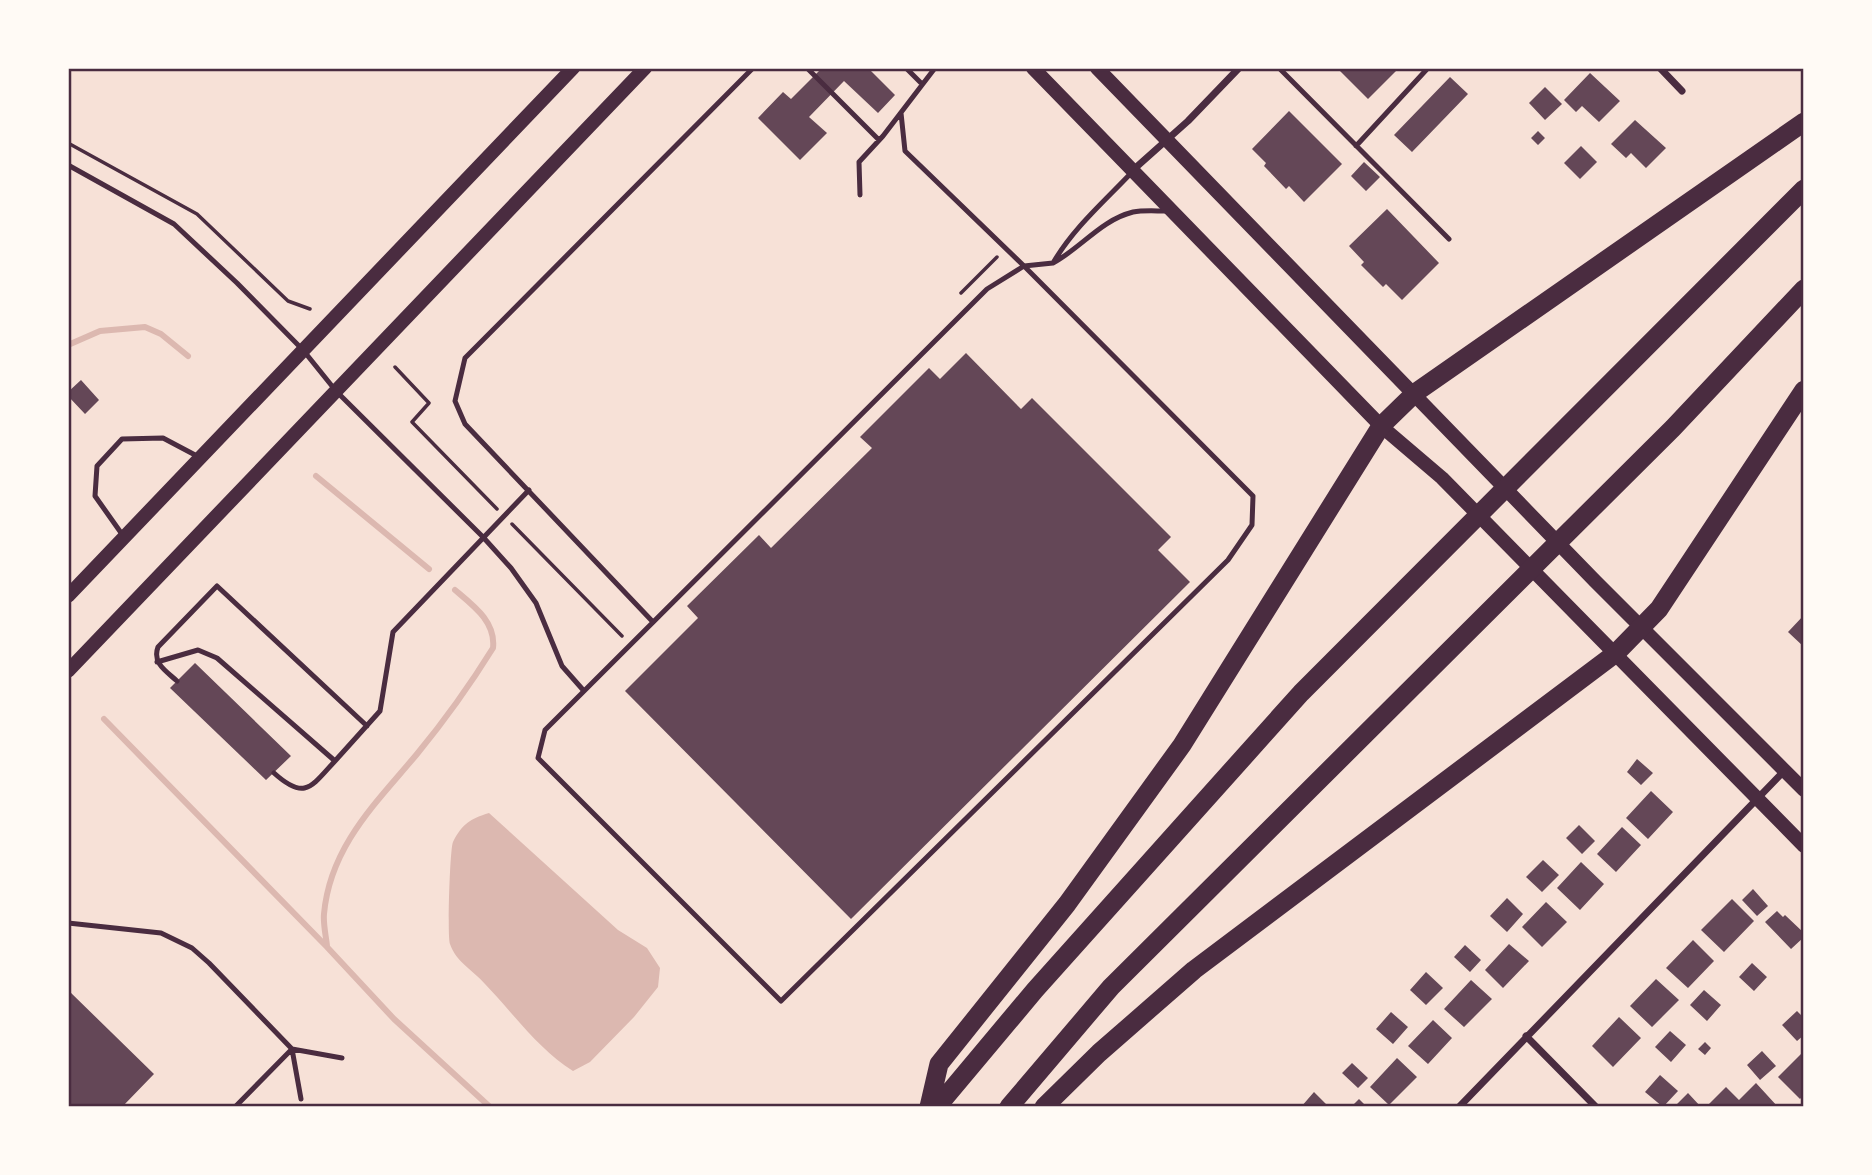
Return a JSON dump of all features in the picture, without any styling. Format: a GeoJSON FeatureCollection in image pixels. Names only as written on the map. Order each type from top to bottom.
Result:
{"type":"FeatureCollection","features":[{"type":"Feature","properties":{"kind":"highway"},"geometry":{"type":"LineString","coordinates":[[929,1107],[939,1064],[1066,904],[1182,745],[1381,426],[1415,393],[1804,122]]}},
{"type":"Feature","properties":{"kind":"highway"},"geometry":{"type":"LineString","coordinates":[[937,1107],[1052,970],[1301,693],[1804,190]]}},
{"type":"Feature","properties":{"kind":"highway"},"geometry":{"type":"LineString","coordinates":[[1009,1107],[1111,987],[1673,428],[1804,289]]}},
{"type":"Feature","properties":{"kind":"highway"},"geometry":{"type":"LineString","coordinates":[[1044,1107],[1099,1053],[1195,970],[1616,653],[1659,609],[1804,390]]}},
{"type":"Feature","properties":{"kind":"main road"},"geometry":{"type":"LineString","coordinates":[[68,596],[573,68]]}},
{"type":"Feature","properties":{"kind":"main road"},"geometry":{"type":"LineString","coordinates":[[68,671],[645,68]]}},
{"type":"Feature","properties":{"kind":"main road"},"geometry":{"type":"LineString","coordinates":[[1033,68],[1381,426],[1442,478],[1804,846]]}},
{"type":"Feature","properties":{"kind":"main road"},"geometry":{"type":"LineString","coordinates":[[1097,68],[1595,581],[1804,790]]}},
{"type":"Feature","properties":{"kind":"street"},"geometry":{"type":"LineString","coordinates":[[1133,171],[1188,121],[1239,68]]}},
{"type":"Feature","properties":{"kind":"street"},"geometry":{"type":"LineString","coordinates":[[1660,68],[1682,91]]}},
{"type":"Feature","properties":{"kind":"street"},"geometry":{"type":"LineString","coordinates":[[1459,1107],[1785,770]]}},
{"type":"Feature","properties":{"kind":"street"},"geometry":{"type":"LineString","coordinates":[[1526,1036],[1596,1107]]}},
{"type":"Feature","properties":{"kind":"lane"},"geometry":{"type":"LineString","coordinates":[[653,622],[465,424],[455,401],[465,358],[754,68]]}},
{"type":"Feature","properties":{"kind":"lane"},"geometry":{"type":"LineString","coordinates":[[807,68],[879,140]]}},
{"type":"Feature","properties":{"kind":"lane"},"geometry":{"type":"LineString","coordinates":[[906,68],[922,84]]}},
{"type":"Feature","properties":{"kind":"lane"},"geometry":{"type":"LineString","coordinates":[[860,195],[859,162],[935,68]]}},
{"type":"Feature","properties":{"kind":"lane"},"geometry":{"type":"LineString","coordinates":[[1279,68],[1449,239]]}},
{"type":"Feature","properties":{"kind":"lane"},"geometry":{"type":"LineString","coordinates":[[1356,146],[1428,68]]}},
{"type":"Feature","properties":{"kind":"lane"},"geometry":{"type":"LineString","coordinates":[[901,113],[905,151],[1024,266],[1253,496],[1252,525],[1228,560],[781,1001],[538,758],[545,730],[987,289],[1024,266],[1053,263],[1071,253],[1106,223],[1124,215],[1137,211],[1171,210]]}},
{"type":"Feature","properties":{"kind":"lane"},"geometry":{"type":"LineString","coordinates":[[68,165],[174,224],[303,350],[337,391],[511,568],[536,603],[562,666],[584,691]]}},
{"type":"Feature","properties":{"kind":"lane"},"geometry":{"type":"LineString","coordinates":[[1053,263],[1062,247],[1099,203],[1133,171]]}},
{"type":"Feature","properties":{"kind":"lane"},"geometry":{"type":"LineString","coordinates":[[124,538],[95,496],[97,466],[122,439],[163,439],[200,458]]}},
{"type":"Feature","properties":{"kind":"lane"},"geometry":{"type":"LineString","coordinates":[[274,773],[289,786],[304,789],[315,783],[380,712],[393,632],[529,490]]}},
{"type":"Feature","properties":{"kind":"lane"},"geometry":{"type":"LineString","coordinates":[[177,681],[157,662],[155,655],[158,647],[217,586],[367,726]]}},
{"type":"Feature","properties":{"kind":"lane"},"geometry":{"type":"LineString","coordinates":[[157,662],[198,650],[217,658],[335,761]]}},
{"type":"Feature","properties":{"kind":"lane"},"geometry":{"type":"LineString","coordinates":[[68,923],[161,933],[192,948],[209,962],[292,1049],[301,1100]]}},
{"type":"Feature","properties":{"kind":"lane"},"geometry":{"type":"LineString","coordinates":[[292,1049],[342,1058]]}},
{"type":"Feature","properties":{"kind":"lane"},"geometry":{"type":"LineString","coordinates":[[235,1107],[292,1049]]}},
{"type":"Feature","properties":{"kind":"path"},"geometry":{"type":"LineString","coordinates":[[68,143],[197,214],[288,301],[310,309]]}},
{"type":"Feature","properties":{"kind":"path"},"geometry":{"type":"LineString","coordinates":[[961,293],[1006,249]]}},
{"type":"Feature","properties":{"kind":"shaded area"},"geometry":{"type":"Polygon","coordinates":[[[489,813],[618,930],[647,948],[660,968],[658,987],[634,1017],[590,1062],[573,1071],[538,1042],[461,961],[450,944],[449,892],[453,842],[467,823],[489,813]]]}},
{"type":"Feature","properties":{"kind":"building"},"geometry":{"type":"Polygon","coordinates":[[[822,68],[868,68],[895,95],[878,113],[844,81],[809,117],[827,133],[800,160],[758,118],[783,92],[791,99],[822,68]]]}},
{"type":"Feature","properties":{"kind":"building"},"geometry":{"type":"Polygon","coordinates":[[[1337,68],[1399,68],[1368,99],[1337,68]]]}},
{"type":"Feature","properties":{"kind":"building"},"geometry":{"type":"Polygon","coordinates":[[[1590,73],[1620,101],[1599,122],[1582,106],[1576,112],[1564,100],[1590,73]]]}},
{"type":"Feature","properties":{"kind":"building"},"geometry":{"type":"Polygon","coordinates":[[[1450,77],[1468,94],[1412,152],[1394,135],[1450,77]]]}},
{"type":"Feature","properties":{"kind":"building"},"geometry":{"type":"Polygon","coordinates":[[[1545,87],[1562,104],[1545,120],[1529,103],[1545,87]]]}},
{"type":"Feature","properties":{"kind":"building"},"geometry":{"type":"Polygon","coordinates":[[[1289,111],[1342,164],[1304,202],[1289,186],[1286,189],[1252,149],[1289,111]]]}},
{"type":"Feature","properties":{"kind":"building"},"geometry":{"type":"Polygon","coordinates":[[[1635,120],[1666,148],[1646,168],[1631,153],[1626,158],[1611,144],[1635,120]]]}},
{"type":"Feature","properties":{"kind":"building"},"geometry":{"type":"Polygon","coordinates":[[[1538,131],[1545,138],[1538,145],[1531,138],[1538,131]]]}},
{"type":"Feature","properties":{"kind":"building"},"geometry":{"type":"Polygon","coordinates":[[[1581,146],[1597,162],[1580,179],[1564,163],[1581,146]]]}},
{"type":"Feature","properties":{"kind":"building"},"geometry":{"type":"Polygon","coordinates":[[[1364,162],[1380,177],[1366,191],[1351,176],[1364,162]]]}},
{"type":"Feature","properties":{"kind":"building"},"geometry":{"type":"Polygon","coordinates":[[[1387,209],[1439,263],[1402,300],[1386,284],[1383,287],[1361,265],[1364,262],[1349,246],[1387,209]]]}},
{"type":"Feature","properties":{"kind":"building"},"geometry":{"type":"Polygon","coordinates":[[[966,353],[1021,409],[1032,398],[1171,537],[1158,550],[1190,582],[851,919],[625,691],[698,618],[687,606],[759,535],[771,548],[872,448],[860,437],[929,368],[940,379],[966,353]]]}},
{"type":"Feature","properties":{"kind":"building"},"geometry":{"type":"Polygon","coordinates":[[[81,380],[99,400],[85,414],[68,396],[68,392],[81,380]]]}},
{"type":"Feature","properties":{"kind":"building"},"geometry":{"type":"Polygon","coordinates":[[[1804,615],[1804,647],[1788,632],[1804,615]]]}},
{"type":"Feature","properties":{"kind":"building"},"geometry":{"type":"Polygon","coordinates":[[[195,663],[291,756],[266,780],[170,688],[195,663]]]}},
{"type":"Feature","properties":{"kind":"building"},"geometry":{"type":"Polygon","coordinates":[[[1637,759],[1653,773],[1641,785],[1627,772],[1637,759]]]}},
{"type":"Feature","properties":{"kind":"building"},"geometry":{"type":"Polygon","coordinates":[[[1651,791],[1673,812],[1648,839],[1626,818],[1651,791]]]}},
{"type":"Feature","properties":{"kind":"building"},"geometry":{"type":"Polygon","coordinates":[[[1579,825],[1595,841],[1582,854],[1566,838],[1579,825]]]}},
{"type":"Feature","properties":{"kind":"building"},"geometry":{"type":"Polygon","coordinates":[[[1622,827],[1641,845],[1616,872],[1597,854],[1622,827]]]}},
{"type":"Feature","properties":{"kind":"building"},"geometry":{"type":"Polygon","coordinates":[[[1543,860],[1559,875],[1542,892],[1526,877],[1543,860]]]}},
{"type":"Feature","properties":{"kind":"building"},"geometry":{"type":"Polygon","coordinates":[[[1581,862],[1604,884],[1580,910],[1557,888],[1581,862]]]}},
{"type":"Feature","properties":{"kind":"building"},"geometry":{"type":"Polygon","coordinates":[[[1753,889],[1768,906],[1757,916],[1742,900],[1753,889]]]}},
{"type":"Feature","properties":{"kind":"building"},"geometry":{"type":"Polygon","coordinates":[[[1507,898],[1523,914],[1507,932],[1490,916],[1507,898]]]}},
{"type":"Feature","properties":{"kind":"building"},"geometry":{"type":"Polygon","coordinates":[[[1732,899],[1754,921],[1724,952],[1701,930],[1732,899]]]}},
{"type":"Feature","properties":{"kind":"building"},"geometry":{"type":"Polygon","coordinates":[[[1546,902],[1567,922],[1542,947],[1522,927],[1546,902]]]}},
{"type":"Feature","properties":{"kind":"building"},"geometry":{"type":"Polygon","coordinates":[[[1777,911],[1804,933],[1804,937],[1791,949],[1765,922],[1777,911]]]}},
{"type":"Feature","properties":{"kind":"building"},"geometry":{"type":"Polygon","coordinates":[[[1693,940],[1714,961],[1688,988],[1666,968],[1693,940]]]}},
{"type":"Feature","properties":{"kind":"building"},"geometry":{"type":"Polygon","coordinates":[[[1509,944],[1529,961],[1503,988],[1485,970],[1509,944]]]}},
{"type":"Feature","properties":{"kind":"building"},"geometry":{"type":"Polygon","coordinates":[[[1465,945],[1481,960],[1470,972],[1454,957],[1465,945]]]}},
{"type":"Feature","properties":{"kind":"building"},"geometry":{"type":"Polygon","coordinates":[[[1752,963],[1767,977],[1754,991],[1739,977],[1752,963]]]}},
{"type":"Feature","properties":{"kind":"building"},"geometry":{"type":"Polygon","coordinates":[[[1426,972],[1443,988],[1426,1005],[1410,990],[1426,972]]]}},
{"type":"Feature","properties":{"kind":"building"},"geometry":{"type":"Polygon","coordinates":[[[1656,979],[1679,1000],[1652,1027],[1630,1006],[1656,979]]]}},
{"type":"Feature","properties":{"kind":"building"},"geometry":{"type":"Polygon","coordinates":[[[1471,980],[1492,999],[1464,1027],[1444,1009],[1471,980]]]}},
{"type":"Feature","properties":{"kind":"building"},"geometry":{"type":"Polygon","coordinates":[[[68,990],[154,1074],[122,1107],[68,1107],[68,990]]]}},
{"type":"Feature","properties":{"kind":"building"},"geometry":{"type":"Polygon","coordinates":[[[1704,990],[1721,1005],[1707,1021],[1690,1005],[1704,990]]]}},
{"type":"Feature","properties":{"kind":"building"},"geometry":{"type":"Polygon","coordinates":[[[1797,1011],[1804,1018],[1804,1035],[1797,1041],[1782,1025],[1797,1011]]]}},
{"type":"Feature","properties":{"kind":"building"},"geometry":{"type":"Polygon","coordinates":[[[1391,1012],[1408,1027],[1393,1044],[1376,1029],[1391,1012]]]}},
{"type":"Feature","properties":{"kind":"building"},"geometry":{"type":"Polygon","coordinates":[[[1619,1017],[1641,1038],[1613,1067],[1592,1046],[1619,1017]]]}},
{"type":"Feature","properties":{"kind":"building"},"geometry":{"type":"Polygon","coordinates":[[[1433,1020],[1452,1038],[1428,1064],[1408,1046],[1433,1020]]]}},
{"type":"Feature","properties":{"kind":"building"},"geometry":{"type":"Polygon","coordinates":[[[1670,1031],[1686,1045],[1671,1062],[1655,1047],[1670,1031]]]}},
{"type":"Feature","properties":{"kind":"building"},"geometry":{"type":"Polygon","coordinates":[[[1705,1042],[1711,1048],[1705,1055],[1698,1049],[1705,1042]]]}},
{"type":"Feature","properties":{"kind":"building"},"geometry":{"type":"Polygon","coordinates":[[[1762,1051],[1776,1066],[1760,1080],[1747,1065],[1762,1051]]]}},
{"type":"Feature","properties":{"kind":"building"},"geometry":{"type":"Polygon","coordinates":[[[1802,1053],[1804,1095],[1800,1099],[1778,1077],[1802,1053]]]}},
{"type":"Feature","properties":{"kind":"building"},"geometry":{"type":"Polygon","coordinates":[[[1397,1058],[1417,1077],[1389,1105],[1370,1087],[1397,1058]]]}},
{"type":"Feature","properties":{"kind":"building"},"geometry":{"type":"Polygon","coordinates":[[[1352,1063],[1368,1078],[1358,1088],[1342,1073],[1352,1063]]]}},
{"type":"Feature","properties":{"kind":"building"},"geometry":{"type":"Polygon","coordinates":[[[1660,1075],[1678,1091],[1663,1107],[1645,1092],[1660,1075]]]}},
{"type":"Feature","properties":{"kind":"building"},"geometry":{"type":"Polygon","coordinates":[[[1756,1083],[1778,1107],[1711,1107],[1709,1104],[1726,1087],[1739,1100],[1756,1083]]]}},
{"type":"Feature","properties":{"kind":"building"},"geometry":{"type":"Polygon","coordinates":[[[1314,1092],[1329,1107],[1301,1107],[1314,1092]]]}},
{"type":"Feature","properties":{"kind":"building"},"geometry":{"type":"Polygon","coordinates":[[[1688,1093],[1701,1107],[1674,1107],[1688,1093]]]}},
{"type":"Feature","properties":{"kind":"building"},"geometry":{"type":"Polygon","coordinates":[[[1359,1099],[1367,1107],[1351,1107],[1359,1099]]]}},
{"type":"Feature","properties":{"kind":"waterway"},"geometry":{"type":"LineString","coordinates":[[68,345],[100,331],[145,327],[161,334],[188,356]]}},
{"type":"Feature","properties":{"kind":"waterway"},"geometry":{"type":"LineString","coordinates":[[316,476],[429,569]]}},
{"type":"Feature","properties":{"kind":"waterway"},"geometry":{"type":"LineString","coordinates":[[327,946],[324,918],[328,890],[335,867],[346,846],[358,826],[447,715],[493,648],[487,622],[455,590]]}},
{"type":"Feature","properties":{"kind":"waterway"},"geometry":{"type":"LineString","coordinates":[[104,719],[394,1019],[490,1107]]}}]}
